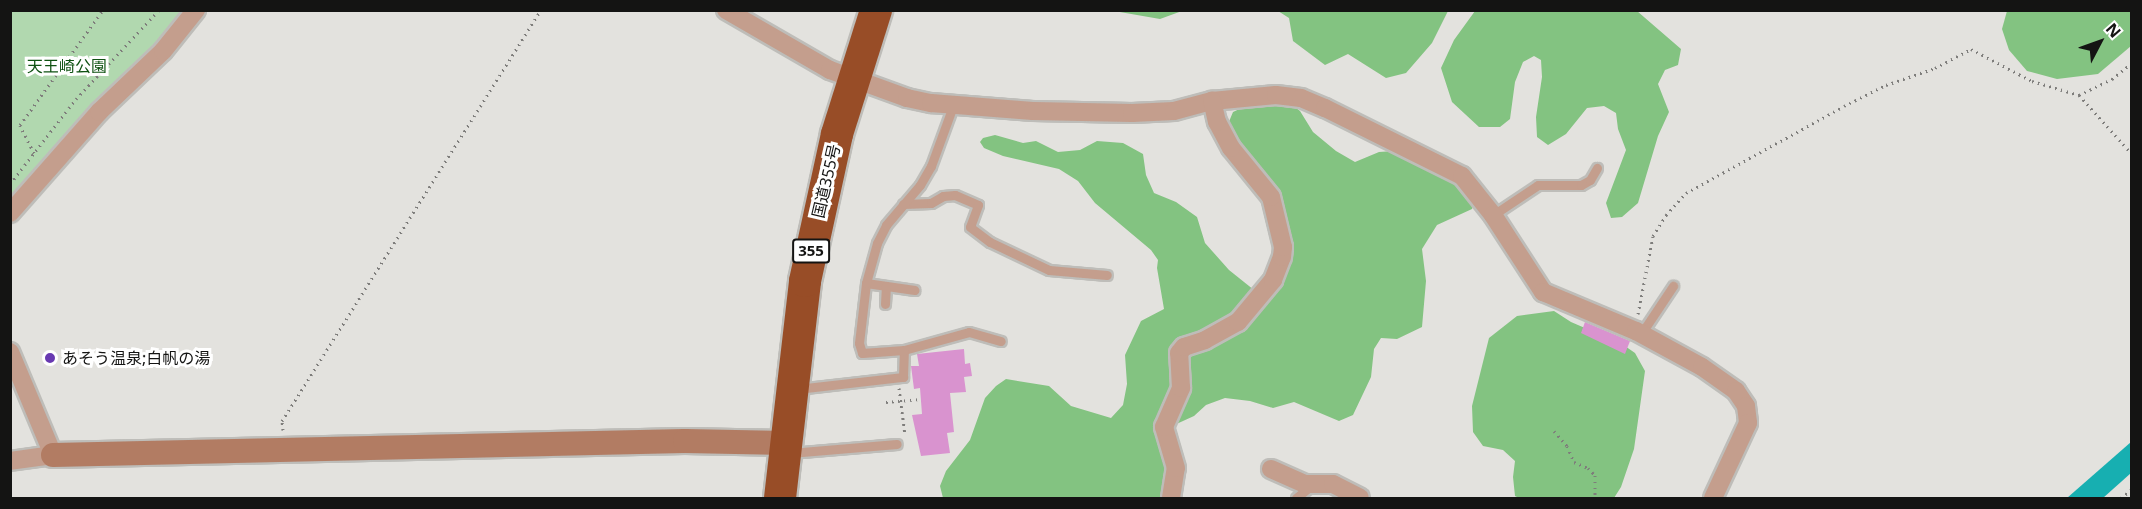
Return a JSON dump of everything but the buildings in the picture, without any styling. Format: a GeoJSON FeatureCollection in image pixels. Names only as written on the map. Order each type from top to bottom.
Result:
{"type":"FeatureCollection","features":[{"type":"Feature","properties":{"kind":"highway","name":"国道355号"},"geometry":{"type":"LineString","coordinates":[[780,498],[805,281],[823,191],[852,79],[876,10]]}},
{"type":"Feature","properties":{"kind":"street"},"geometry":{"type":"LineString","coordinates":[[10,213],[99,112],[163,51],[196,10]]}},
{"type":"Feature","properties":{"kind":"street"},"geometry":{"type":"LineString","coordinates":[[726,10],[830,70],[907,98],[953,106],[1132,113],[1174,111],[1212,101],[1288,95],[1325,108],[1462,176],[1493,215],[1543,292],[1638,332],[1722,380],[1736,391],[1749,415],[1746,431],[1713,498]]}},
{"type":"Feature","properties":{"kind":"street"},"geometry":{"type":"LineString","coordinates":[[1171,498],[1176,482],[1176,468],[1164,427],[1181,388],[1179,353],[1184,347],[1205,340],[1238,322],[1273,280],[1282,257],[1283,247],[1271,197],[1231,148],[1217,122],[1212,101]]}},
{"type":"Feature","properties":{"kind":"street"},"geometry":{"type":"LineString","coordinates":[[10,352],[52,455]]}},
{"type":"Feature","properties":{"kind":"street"},"geometry":{"type":"LineString","coordinates":[[10,461],[52,455],[685,441],[785,448]]}},
{"type":"Feature","properties":{"kind":"street"},"geometry":{"type":"LineString","coordinates":[[1271,469],[1313,485],[1334,484],[1360,498]]}},
{"type":"Feature","properties":{"kind":"lane"},"geometry":{"type":"LineString","coordinates":[[953,106],[931,166],[920,185],[886,225],[877,243],[866,283],[859,343],[862,353],[904,350],[969,332],[1001,340]]}},
{"type":"Feature","properties":{"kind":"lane"},"geometry":{"type":"LineString","coordinates":[[1493,215],[1538,185],[1581,185],[1590,180],[1597,168]]}},
{"type":"Feature","properties":{"kind":"lane"},"geometry":{"type":"LineString","coordinates":[[903,204],[931,203],[943,196],[955,195],[978,205],[971,229],[990,242],[1049,270],[1107,275]]}},
{"type":"Feature","properties":{"kind":"lane"},"geometry":{"type":"LineString","coordinates":[[866,283],[914,290]]}},
{"type":"Feature","properties":{"kind":"lane"},"geometry":{"type":"LineString","coordinates":[[885,304],[886,286]]}},
{"type":"Feature","properties":{"kind":"lane"},"geometry":{"type":"LineString","coordinates":[[1638,332],[1673,286]]}},
{"type":"Feature","properties":{"kind":"lane"},"geometry":{"type":"LineString","coordinates":[[792,390],[903,377],[904,350]]}},
{"type":"Feature","properties":{"kind":"lane"},"geometry":{"type":"LineString","coordinates":[[785,448],[897,444]]}},
{"type":"Feature","properties":{"kind":"lane"},"geometry":{"type":"LineString","coordinates":[[1296,498],[1313,485]]}},
{"type":"Feature","properties":{"kind":"path"},"geometry":{"type":"LineString","coordinates":[[34,153],[20,125],[103,10]]}},
{"type":"Feature","properties":{"kind":"path"},"geometry":{"type":"LineString","coordinates":[[10,184],[76,99],[159,10]]}},
{"type":"Feature","properties":{"kind":"path"},"geometry":{"type":"LineString","coordinates":[[284,450],[282,421],[541,10]]}},
{"type":"Feature","properties":{"kind":"path"},"geometry":{"type":"LineString","coordinates":[[1638,332],[1653,236],[1666,214],[1686,193],[1797,130],[1886,85],[1935,68],[1971,50],[2032,81],[2079,95],[2132,154]]}},
{"type":"Feature","properties":{"kind":"path"},"geometry":{"type":"LineString","coordinates":[[2079,95],[2112,79],[2132,63]]}},
{"type":"Feature","properties":{"kind":"path"},"geometry":{"type":"LineString","coordinates":[[897,444],[906,443],[898,377]]}},
{"type":"Feature","properties":{"kind":"path"},"geometry":{"type":"LineString","coordinates":[[886,402],[920,399]]}},
{"type":"Feature","properties":{"kind":"path"},"geometry":{"type":"LineString","coordinates":[[1554,431],[1567,446],[1576,465],[1592,471],[1596,486],[1595,498]]}},
{"type":"Feature","properties":{"kind":"path"},"geometry":{"type":"LineString","coordinates":[[2121,498],[2132,489]]}},
{"type":"Feature","properties":{"kind":"green space"},"geometry":{"type":"Polygon","coordinates":[[[1114,10],[1182,11],[1160,19],[1114,10]]]}},
{"type":"Feature","properties":{"kind":"green space","name":"天王崎公園"},"geometry":{"type":"Polygon","coordinates":[[[11,11],[196,11],[11,200],[11,11]]]}},
{"type":"Feature","properties":{"kind":"green space"},"geometry":{"type":"Polygon","coordinates":[[[1278,11],[1448,11],[1432,43],[1406,73],[1386,78],[1348,54],[1325,65],[1293,41],[1289,18],[1278,11]]]}},
{"type":"Feature","properties":{"kind":"green space"},"geometry":{"type":"Polygon","coordinates":[[[1475,11],[1637,11],[1681,49],[1678,65],[1665,70],[1658,84],[1669,112],[1658,136],[1638,203],[1622,217],[1611,218],[1606,203],[1626,150],[1618,129],[1616,113],[1604,106],[1587,108],[1566,134],[1548,145],[1537,137],[1536,117],[1542,77],[1541,60],[1534,56],[1523,62],[1515,82],[1510,119],[1500,127],[1479,127],[1452,102],[1441,68],[1454,40],[1475,11]]]}},
{"type":"Feature","properties":{"kind":"green space"},"geometry":{"type":"Polygon","coordinates":[[[2007,11],[2131,11],[2131,46],[2098,74],[2057,79],[2027,71],[2009,50],[2002,29],[2007,11]]]}},
{"type":"Feature","properties":{"kind":"green space"},"geometry":{"type":"Polygon","coordinates":[[[1286,100],[1300,111],[1313,132],[1336,151],[1355,162],[1379,152],[1394,151],[1453,176],[1476,198],[1472,209],[1437,225],[1422,249],[1426,281],[1422,327],[1397,339],[1381,338],[1374,349],[1371,377],[1353,415],[1339,421],[1294,402],[1273,408],[1250,401],[1225,398],[1206,405],[1194,416],[1172,426],[1168,456],[1167,498],[943,498],[940,486],[946,471],[970,440],[985,398],[996,386],[1006,379],[1049,386],[1071,406],[1111,418],[1123,405],[1127,384],[1125,355],[1141,321],[1164,309],[1157,268],[1158,260],[1151,250],[1095,203],[1078,181],[1059,169],[1003,156],[984,148],[980,142],[983,138],[995,135],[1023,143],[1036,141],[1058,152],[1080,150],[1097,141],[1123,143],[1143,154],[1146,175],[1154,193],[1176,202],[1197,217],[1205,243],[1229,270],[1254,290],[1290,256],[1228,124],[1233,112],[1246,106],[1286,100]]]}},
{"type":"Feature","properties":{"kind":"green space"},"geometry":{"type":"Polygon","coordinates":[[[1554,311],[1571,322],[1622,344],[1635,353],[1645,371],[1634,449],[1621,487],[1614,498],[1519,498],[1515,496],[1513,477],[1515,461],[1503,450],[1483,446],[1473,432],[1472,406],[1489,338],[1517,316],[1554,311]]]}},
{"type":"Feature","properties":{"kind":"water"},"geometry":{"type":"Polygon","coordinates":[[[2131,442],[2131,473],[2103,498],[2067,498],[2131,442]]]}},
{"type":"Feature","properties":{"kind":"place","name":"あそう温泉;白帆の湯"},"geometry":{"type":"Point","coordinates":[50,358]}}]}
